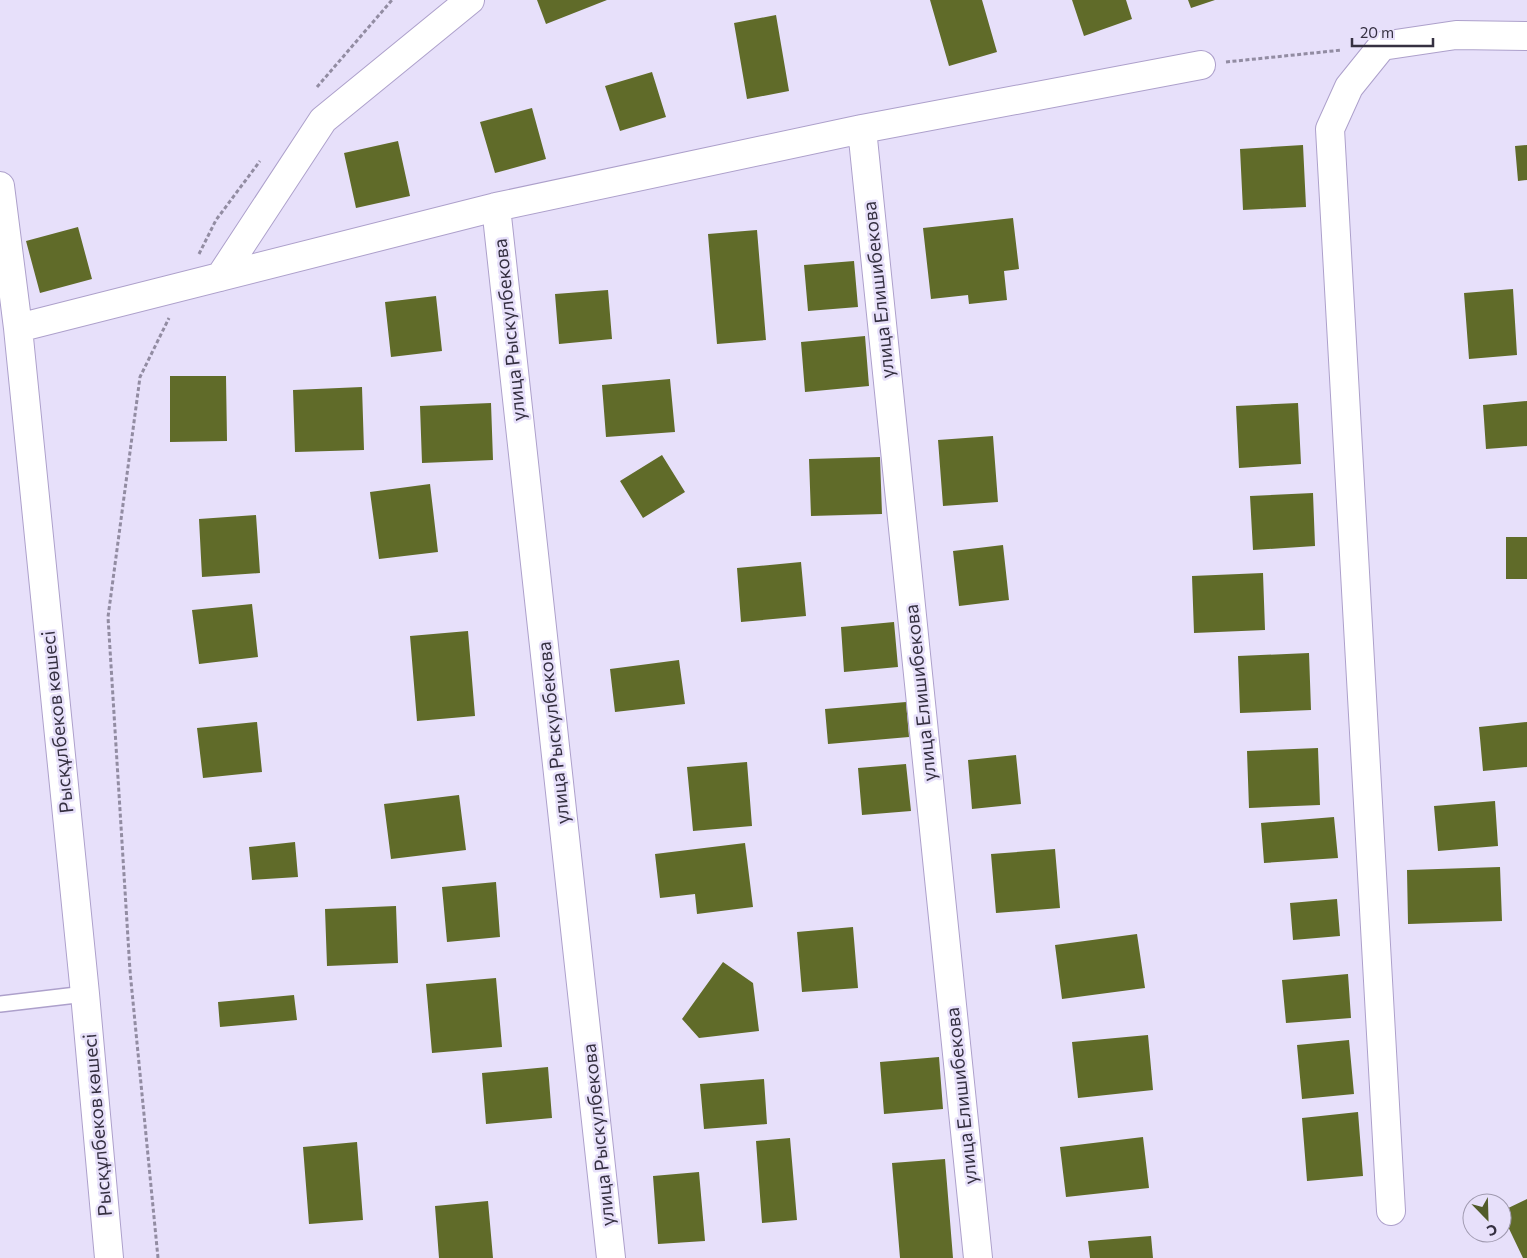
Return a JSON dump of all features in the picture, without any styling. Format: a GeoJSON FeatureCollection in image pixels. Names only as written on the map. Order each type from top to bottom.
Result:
{"type":"FeatureCollection","features":[{"type":"Feature","properties":{"kind":"street"},"geometry":{"type":"LineString","coordinates":[[220,277],[323,120],[470,0]]}},
{"type":"Feature","properties":{"kind":"street"},"geometry":{"type":"LineString","coordinates":[[1391,1212],[1330,129],[1349,86],[1382,46],[1456,35],[1527,36]]}},
{"type":"Feature","properties":{"kind":"street"},"geometry":{"type":"LineString","coordinates":[[18,328],[496,207],[862,129],[1201,64]]}},
{"type":"Feature","properties":{"kind":"street","name":"улица Елишибекова"},"geometry":{"type":"LineString","coordinates":[[862,129],[978,1258]]}},
{"type":"Feature","properties":{"kind":"street","name":"Рысқұлбеков көшесі"},"geometry":{"type":"LineString","coordinates":[[0,186],[18,328],[110,1258]]}},
{"type":"Feature","properties":{"kind":"street","name":"улица Рыскулбекова"},"geometry":{"type":"LineString","coordinates":[[496,207],[611,1258]]}},
{"type":"Feature","properties":{"kind":"lane"},"geometry":{"type":"LineString","coordinates":[[0,1004],[85,994]]}},
{"type":"Feature","properties":{"kind":"path"},"geometry":{"type":"LineString","coordinates":[[314,91],[392,0]]}},
{"type":"Feature","properties":{"kind":"path"},"geometry":{"type":"LineString","coordinates":[[1201,64],[1382,46]]}},
{"type":"Feature","properties":{"kind":"path"},"geometry":{"type":"LineString","coordinates":[[158,1258],[130,971],[108,617],[140,377],[216,220],[262,159]]}},
{"type":"Feature","properties":{"kind":"building"},"geometry":{"type":"Polygon","coordinates":[[[537,0],[607,0],[546,24],[537,0]]]}},
{"type":"Feature","properties":{"kind":"building"},"geometry":{"type":"Polygon","coordinates":[[[930,0],[982,0],[997,52],[949,66],[930,0]]]}},
{"type":"Feature","properties":{"kind":"building"},"geometry":{"type":"Polygon","coordinates":[[[1072,0],[1126,0],[1132,19],[1084,36],[1072,0]]]}},
{"type":"Feature","properties":{"kind":"building"},"geometry":{"type":"Polygon","coordinates":[[[1188,0],[1215,0],[1191,8],[1188,0]]]}},
{"type":"Feature","properties":{"kind":"building"},"geometry":{"type":"Polygon","coordinates":[[[776,15],[789,91],[747,99],[734,23],[776,15]]]}},
{"type":"Feature","properties":{"kind":"building"},"geometry":{"type":"Polygon","coordinates":[[[652,72],[666,117],[620,131],[605,86],[652,72]]]}},
{"type":"Feature","properties":{"kind":"building"},"geometry":{"type":"Polygon","coordinates":[[[532,108],[546,159],[495,173],[480,122],[532,108]]]}},
{"type":"Feature","properties":{"kind":"building"},"geometry":{"type":"Polygon","coordinates":[[[398,141],[410,196],[356,208],[344,153],[398,141]]]}},
{"type":"Feature","properties":{"kind":"building"},"geometry":{"type":"Polygon","coordinates":[[[1303,145],[1306,207],[1243,210],[1240,149],[1303,145]]]}},
{"type":"Feature","properties":{"kind":"building"},"geometry":{"type":"Polygon","coordinates":[[[1527,145],[1527,180],[1518,181],[1515,146],[1527,145]]]}},
{"type":"Feature","properties":{"kind":"building"},"geometry":{"type":"Polygon","coordinates":[[[1013,218],[1019,269],[1004,271],[1007,300],[969,304],[968,295],[931,299],[923,228],[1013,218]]]}},
{"type":"Feature","properties":{"kind":"building"},"geometry":{"type":"Polygon","coordinates":[[[78,227],[92,279],[40,293],[26,241],[78,227]]]}},
{"type":"Feature","properties":{"kind":"building"},"geometry":{"type":"Polygon","coordinates":[[[757,230],[766,340],[717,344],[708,234],[757,230]]]}},
{"type":"Feature","properties":{"kind":"building"},"geometry":{"type":"Polygon","coordinates":[[[854,261],[858,307],[808,311],[804,265],[854,261]]]}},
{"type":"Feature","properties":{"kind":"building"},"geometry":{"type":"Polygon","coordinates":[[[1513,289],[1517,355],[1469,359],[1464,293],[1513,289]]]}},
{"type":"Feature","properties":{"kind":"building"},"geometry":{"type":"Polygon","coordinates":[[[608,290],[612,339],[559,344],[555,294],[608,290]]]}},
{"type":"Feature","properties":{"kind":"building"},"geometry":{"type":"Polygon","coordinates":[[[436,296],[442,351],[391,357],[385,302],[436,296]]]}},
{"type":"Feature","properties":{"kind":"building"},"geometry":{"type":"Polygon","coordinates":[[[865,336],[869,386],[805,392],[801,342],[865,336]]]}},
{"type":"Feature","properties":{"kind":"building"},"geometry":{"type":"Polygon","coordinates":[[[170,376],[226,376],[227,441],[170,442],[170,376]]]}},
{"type":"Feature","properties":{"kind":"building"},"geometry":{"type":"Polygon","coordinates":[[[670,379],[675,432],[606,437],[602,385],[670,379]]]}},
{"type":"Feature","properties":{"kind":"building"},"geometry":{"type":"Polygon","coordinates":[[[362,387],[364,450],[295,452],[293,390],[362,387]]]}},
{"type":"Feature","properties":{"kind":"building"},"geometry":{"type":"Polygon","coordinates":[[[1527,401],[1527,446],[1486,449],[1483,405],[1527,401]]]}},
{"type":"Feature","properties":{"kind":"building"},"geometry":{"type":"Polygon","coordinates":[[[491,403],[493,460],[422,463],[420,406],[491,403]]]}},
{"type":"Feature","properties":{"kind":"building"},"geometry":{"type":"Polygon","coordinates":[[[1298,403],[1301,464],[1239,468],[1236,406],[1298,403]]]}},
{"type":"Feature","properties":{"kind":"building"},"geometry":{"type":"Polygon","coordinates":[[[993,436],[998,502],[943,506],[938,440],[993,436]]]}},
{"type":"Feature","properties":{"kind":"building"},"geometry":{"type":"Polygon","coordinates":[[[662,455],[685,492],[643,518],[620,481],[662,455]]]}},
{"type":"Feature","properties":{"kind":"building"},"geometry":{"type":"Polygon","coordinates":[[[880,457],[882,514],[811,516],[809,459],[880,457]]]}},
{"type":"Feature","properties":{"kind":"building"},"geometry":{"type":"Polygon","coordinates":[[[430,484],[438,552],[379,559],[370,492],[430,484]]]}},
{"type":"Feature","properties":{"kind":"building"},"geometry":{"type":"Polygon","coordinates":[[[1313,493],[1315,546],[1253,550],[1250,496],[1313,493]]]}},
{"type":"Feature","properties":{"kind":"building"},"geometry":{"type":"Polygon","coordinates":[[[256,515],[260,573],[202,577],[199,519],[256,515]]]}},
{"type":"Feature","properties":{"kind":"building"},"geometry":{"type":"Polygon","coordinates":[[[1506,537],[1527,537],[1527,579],[1506,579],[1506,537]]]}},
{"type":"Feature","properties":{"kind":"building"},"geometry":{"type":"Polygon","coordinates":[[[1003,545],[1009,600],[959,606],[953,551],[1003,545]]]}},
{"type":"Feature","properties":{"kind":"building"},"geometry":{"type":"Polygon","coordinates":[[[801,562],[806,616],[741,622],[737,568],[801,562]]]}},
{"type":"Feature","properties":{"kind":"building"},"geometry":{"type":"Polygon","coordinates":[[[1263,573],[1265,630],[1194,633],[1192,576],[1263,573]]]}},
{"type":"Feature","properties":{"kind":"building"},"geometry":{"type":"Polygon","coordinates":[[[252,604],[258,657],[199,664],[192,610],[252,604]]]}},
{"type":"Feature","properties":{"kind":"building"},"geometry":{"type":"Polygon","coordinates":[[[894,622],[898,667],[844,672],[841,627],[894,622]]]}},
{"type":"Feature","properties":{"kind":"building"},"geometry":{"type":"Polygon","coordinates":[[[468,631],[475,716],[417,721],[410,636],[468,631]]]}},
{"type":"Feature","properties":{"kind":"building"},"geometry":{"type":"Polygon","coordinates":[[[1309,653],[1311,710],[1240,713],[1238,656],[1309,653]]]}},
{"type":"Feature","properties":{"kind":"building"},"geometry":{"type":"Polygon","coordinates":[[[679,660],[685,704],[615,712],[610,669],[679,660]]]}},
{"type":"Feature","properties":{"kind":"building"},"geometry":{"type":"Polygon","coordinates":[[[906,702],[909,737],[828,744],[825,709],[906,702]]]}},
{"type":"Feature","properties":{"kind":"building"},"geometry":{"type":"Polygon","coordinates":[[[257,722],[262,772],[203,778],[197,728],[257,722]]]}},
{"type":"Feature","properties":{"kind":"building"},"geometry":{"type":"Polygon","coordinates":[[[1527,722],[1527,767],[1483,771],[1479,727],[1527,722]]]}},
{"type":"Feature","properties":{"kind":"building"},"geometry":{"type":"Polygon","coordinates":[[[1318,748],[1320,805],[1249,808],[1247,751],[1318,748]]]}},
{"type":"Feature","properties":{"kind":"building"},"geometry":{"type":"Polygon","coordinates":[[[1016,755],[1021,804],[972,809],[968,760],[1016,755]]]}},
{"type":"Feature","properties":{"kind":"building"},"geometry":{"type":"Polygon","coordinates":[[[747,762],[752,826],[693,831],[687,767],[747,762]]]}},
{"type":"Feature","properties":{"kind":"building"},"geometry":{"type":"Polygon","coordinates":[[[906,764],[911,811],[862,815],[858,768],[906,764]]]}},
{"type":"Feature","properties":{"kind":"building"},"geometry":{"type":"Polygon","coordinates":[[[459,795],[466,850],[391,859],[384,804],[459,795]]]}},
{"type":"Feature","properties":{"kind":"building"},"geometry":{"type":"Polygon","coordinates":[[[1495,801],[1498,846],[1438,851],[1434,806],[1495,801]]]}},
{"type":"Feature","properties":{"kind":"building"},"geometry":{"type":"Polygon","coordinates":[[[1334,817],[1338,858],[1264,863],[1261,823],[1334,817]]]}},
{"type":"Feature","properties":{"kind":"building"},"geometry":{"type":"Polygon","coordinates":[[[295,842],[298,877],[252,880],[249,847],[295,842]]]}},
{"type":"Feature","properties":{"kind":"building"},"geometry":{"type":"Polygon","coordinates":[[[745,843],[753,907],[697,914],[695,894],[660,898],[655,854],[745,843]]]}},
{"type":"Feature","properties":{"kind":"building"},"geometry":{"type":"Polygon","coordinates":[[[1055,849],[1060,908],[996,913],[991,854],[1055,849]]]}},
{"type":"Feature","properties":{"kind":"building"},"geometry":{"type":"Polygon","coordinates":[[[1500,867],[1502,921],[1408,924],[1407,870],[1500,867]]]}},
{"type":"Feature","properties":{"kind":"building"},"geometry":{"type":"Polygon","coordinates":[[[496,882],[500,937],[447,942],[442,887],[496,882]]]}},
{"type":"Feature","properties":{"kind":"building"},"geometry":{"type":"Polygon","coordinates":[[[1337,899],[1340,936],[1293,940],[1290,903],[1337,899]]]}},
{"type":"Feature","properties":{"kind":"building"},"geometry":{"type":"Polygon","coordinates":[[[396,906],[398,963],[327,966],[325,909],[396,906]]]}},
{"type":"Feature","properties":{"kind":"building"},"geometry":{"type":"Polygon","coordinates":[[[853,927],[858,988],[802,992],[797,932],[853,927]]]}},
{"type":"Feature","properties":{"kind":"building"},"geometry":{"type":"Polygon","coordinates":[[[1137,934],[1145,988],[1062,999],[1055,945],[1137,934]]]}},
{"type":"Feature","properties":{"kind":"building"},"geometry":{"type":"Polygon","coordinates":[[[723,962],[753,983],[759,1031],[699,1038],[682,1019],[723,962]]]}},
{"type":"Feature","properties":{"kind":"building"},"geometry":{"type":"Polygon","coordinates":[[[1348,974],[1351,1018],[1286,1023],[1282,980],[1348,974]]]}},
{"type":"Feature","properties":{"kind":"building"},"geometry":{"type":"Polygon","coordinates":[[[496,978],[502,1047],[432,1053],[426,984],[496,978]]]}},
{"type":"Feature","properties":{"kind":"building"},"geometry":{"type":"Polygon","coordinates":[[[294,995],[297,1020],[220,1027],[218,1002],[294,995]]]}},
{"type":"Feature","properties":{"kind":"building"},"geometry":{"type":"Polygon","coordinates":[[[1148,1035],[1153,1090],[1078,1098],[1072,1042],[1148,1035]]]}},
{"type":"Feature","properties":{"kind":"building"},"geometry":{"type":"Polygon","coordinates":[[[1349,1040],[1354,1094],[1302,1099],[1297,1045],[1349,1040]]]}},
{"type":"Feature","properties":{"kind":"building"},"geometry":{"type":"Polygon","coordinates":[[[939,1057],[943,1109],[884,1114],[880,1062],[939,1057]]]}},
{"type":"Feature","properties":{"kind":"building"},"geometry":{"type":"Polygon","coordinates":[[[548,1067],[552,1118],[486,1124],[482,1073],[548,1067]]]}},
{"type":"Feature","properties":{"kind":"building"},"geometry":{"type":"Polygon","coordinates":[[[764,1079],[767,1124],[704,1129],[700,1084],[764,1079]]]}},
{"type":"Feature","properties":{"kind":"building"},"geometry":{"type":"Polygon","coordinates":[[[1358,1112],[1363,1176],[1307,1181],[1302,1118],[1358,1112]]]}},
{"type":"Feature","properties":{"kind":"building"},"geometry":{"type":"Polygon","coordinates":[[[1143,1137],[1149,1188],[1066,1197],[1060,1147],[1143,1137]]]}},
{"type":"Feature","properties":{"kind":"building"},"geometry":{"type":"Polygon","coordinates":[[[790,1138],[797,1220],[762,1223],[756,1141],[790,1138]]]}},
{"type":"Feature","properties":{"kind":"building"},"geometry":{"type":"Polygon","coordinates":[[[357,1142],[363,1220],[309,1224],[303,1147],[357,1142]]]}},
{"type":"Feature","properties":{"kind":"building"},"geometry":{"type":"Polygon","coordinates":[[[945,1159],[953,1258],[900,1258],[892,1163],[945,1159]]]}},
{"type":"Feature","properties":{"kind":"building"},"geometry":{"type":"Polygon","coordinates":[[[699,1172],[705,1241],[658,1244],[653,1176],[699,1172]]]}},
{"type":"Feature","properties":{"kind":"building"},"geometry":{"type":"Polygon","coordinates":[[[1527,1199],[1527,1258],[1523,1258],[1512,1235],[1512,1206],[1527,1199]]]}},
{"type":"Feature","properties":{"kind":"building"},"geometry":{"type":"Polygon","coordinates":[[[488,1201],[493,1258],[439,1258],[435,1206],[488,1201]]]}},
{"type":"Feature","properties":{"kind":"building"},"geometry":{"type":"Polygon","coordinates":[[[1151,1236],[1153,1258],[1090,1258],[1088,1241],[1151,1236]]]}}]}
